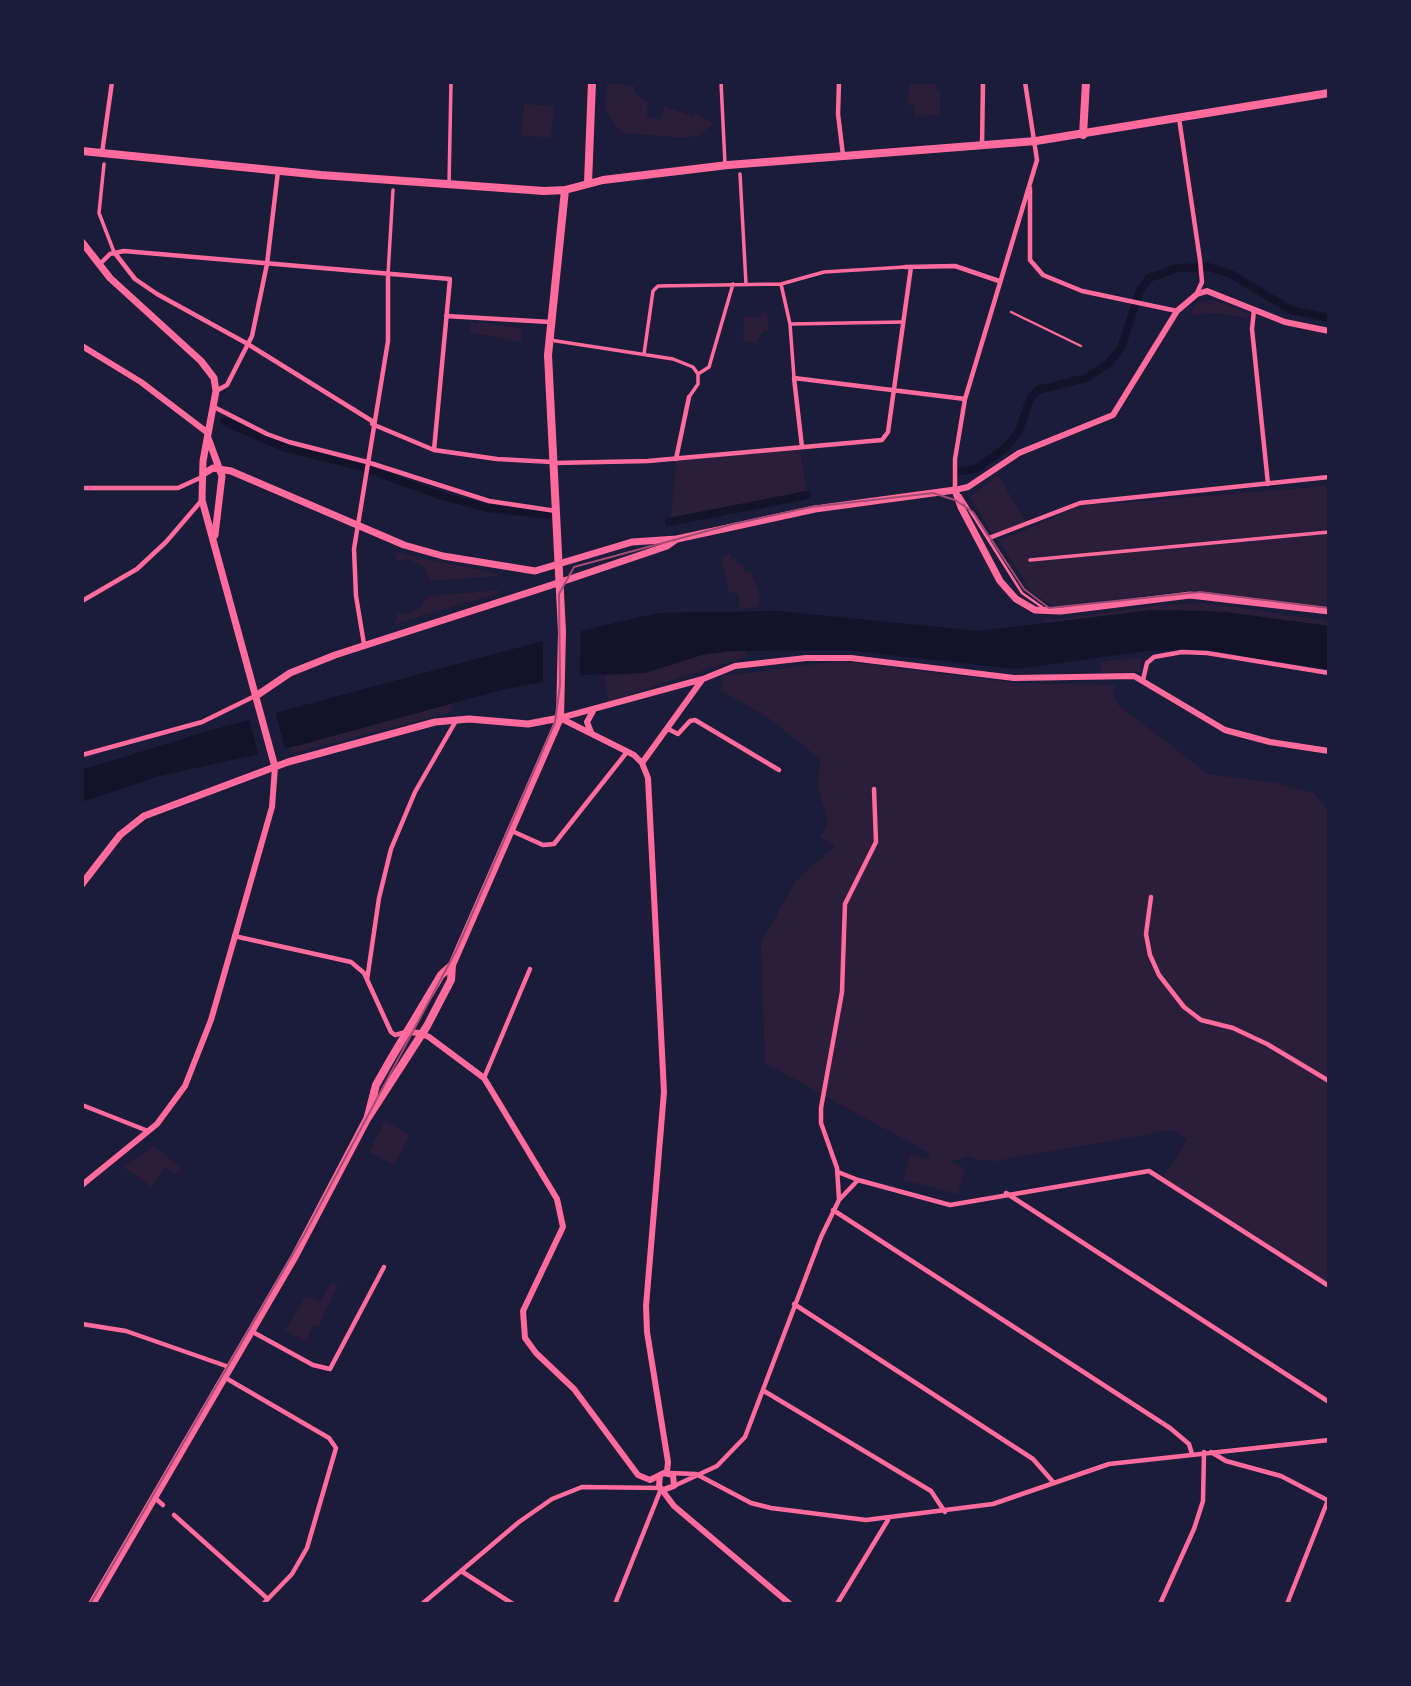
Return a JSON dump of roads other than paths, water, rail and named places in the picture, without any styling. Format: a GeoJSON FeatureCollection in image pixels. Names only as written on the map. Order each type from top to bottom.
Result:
{"type":"FeatureCollection","features":[{"type":"Feature","properties":{"kind":"main road"},"geometry":{"type":"LineString","coordinates":[[588,183],[592,82]]}},
{"type":"Feature","properties":{"kind":"main road"},"geometry":{"type":"LineString","coordinates":[[1083,135],[1086,82]]}},
{"type":"Feature","properties":{"kind":"main road"},"geometry":{"type":"LineString","coordinates":[[82,151],[449,186],[565,190],[588,183],[726,165],[982,147],[1083,135],[1329,93]]}},
{"type":"Feature","properties":{"kind":"main road"},"geometry":{"type":"LineString","coordinates":[[92,1604],[300,1246],[367,1119],[423,1034],[451,980],[453,965],[560,718],[562,632],[557,511],[547,395],[548,340],[565,190]]}},
{"type":"Feature","properties":{"kind":"main road"},"geometry":{"type":"LineString","coordinates":[[82,242],[128,296],[206,365],[214,378],[216,391],[202,476],[202,500],[275,768]]}},
{"type":"Feature","properties":{"kind":"main road"},"geometry":{"type":"LineString","coordinates":[[208,435],[222,482],[215,522],[215,542]]}},
{"type":"Feature","properties":{"kind":"main road"},"geometry":{"type":"LineString","coordinates":[[202,476],[219,468],[239,474],[357,527],[443,556],[528,571],[541,571],[632,542],[677,539],[815,509],[955,490],[961,508],[1006,588],[1026,606],[1049,611],[1190,595],[1329,611]]}},
{"type":"Feature","properties":{"kind":"main road"},"geometry":{"type":"LineString","coordinates":[[256,696],[302,667],[364,644],[667,546],[677,539]]}},
{"type":"Feature","properties":{"kind":"main road"},"geometry":{"type":"LineString","coordinates":[[82,884],[120,835],[144,816],[275,768],[420,725],[457,719],[528,724],[560,718]]}},
{"type":"Feature","properties":{"kind":"main road"},"geometry":{"type":"LineString","coordinates":[[367,1119],[376,1085],[441,975],[453,965]]}},
{"type":"Feature","properties":{"kind":"street"},"geometry":{"type":"LineString","coordinates":[[102,153],[111,82]]}},
{"type":"Feature","properties":{"kind":"street"},"geometry":{"type":"LineString","coordinates":[[449,186],[451,82]]}},
{"type":"Feature","properties":{"kind":"street"},"geometry":{"type":"LineString","coordinates":[[721,82],[726,165]]}},
{"type":"Feature","properties":{"kind":"street"},"geometry":{"type":"LineString","coordinates":[[839,82],[838,114],[843,156]]}},
{"type":"Feature","properties":{"kind":"street"},"geometry":{"type":"LineString","coordinates":[[982,147],[983,82]]}},
{"type":"Feature","properties":{"kind":"street"},"geometry":{"type":"LineString","coordinates":[[1025,82],[1037,160],[965,399],[955,464],[955,490],[968,487],[1018,453],[1113,415],[1177,311],[1197,294],[1207,291],[1294,325],[1329,331]]}},
{"type":"Feature","properties":{"kind":"street"},"geometry":{"type":"LineString","coordinates":[[1179,118],[1200,260],[1197,294]]}},
{"type":"Feature","properties":{"kind":"street"},"geometry":{"type":"LineString","coordinates":[[104,164],[99,213],[114,252],[135,279],[249,345],[372,422],[434,450],[497,459],[553,462],[676,459],[882,440],[888,432],[908,267]]}},
{"type":"Feature","properties":{"kind":"street"},"geometry":{"type":"LineString","coordinates":[[216,391],[228,385],[249,345],[267,264],[278,171]]}},
{"type":"Feature","properties":{"kind":"street"},"geometry":{"type":"LineString","coordinates":[[740,174],[746,284]]}},
{"type":"Feature","properties":{"kind":"street"},"geometry":{"type":"LineString","coordinates":[[1031,180],[1028,237],[1030,260],[1036,269],[1066,286],[1177,311]]}},
{"type":"Feature","properties":{"kind":"street"},"geometry":{"type":"LineString","coordinates":[[364,644],[356,596],[354,549],[372,422],[388,341],[388,276],[393,190]]}},
{"type":"Feature","properties":{"kind":"street"},"geometry":{"type":"LineString","coordinates":[[99,265],[114,252],[124,251],[388,276],[450,279],[434,450]]}},
{"type":"Feature","properties":{"kind":"street"},"geometry":{"type":"LineString","coordinates":[[644,354],[655,288],[781,284],[824,272],[955,266],[999,281]]}},
{"type":"Feature","properties":{"kind":"street"},"geometry":{"type":"LineString","coordinates":[[676,459],[691,395],[698,374],[709,367],[733,284]]}},
{"type":"Feature","properties":{"kind":"street"},"geometry":{"type":"LineString","coordinates":[[781,284],[790,324],[802,447]]}},
{"type":"Feature","properties":{"kind":"street"},"geometry":{"type":"LineString","coordinates":[[1254,310],[1253,341],[1268,484]]}},
{"type":"Feature","properties":{"kind":"street"},"geometry":{"type":"LineString","coordinates":[[446,316],[550,321]]}},
{"type":"Feature","properties":{"kind":"street"},"geometry":{"type":"LineString","coordinates":[[790,324],[902,322]]}},
{"type":"Feature","properties":{"kind":"street"},"geometry":{"type":"LineString","coordinates":[[548,340],[674,359],[693,368],[698,374]]}},
{"type":"Feature","properties":{"kind":"street"},"geometry":{"type":"LineString","coordinates":[[82,346],[141,382],[208,435]]}},
{"type":"Feature","properties":{"kind":"street"},"geometry":{"type":"LineString","coordinates":[[794,378],[965,399]]}},
{"type":"Feature","properties":{"kind":"street"},"geometry":{"type":"LineString","coordinates":[[214,407],[278,439],[489,501],[557,511]]}},
{"type":"Feature","properties":{"kind":"street"},"geometry":{"type":"LineString","coordinates":[[82,488],[178,488],[202,476]]}},
{"type":"Feature","properties":{"kind":"street"},"geometry":{"type":"LineString","coordinates":[[989,538],[1080,503],[1329,477]]}},
{"type":"Feature","properties":{"kind":"street"},"geometry":{"type":"LineString","coordinates":[[82,601],[136,569],[166,542],[202,500]]}},
{"type":"Feature","properties":{"kind":"street"},"geometry":{"type":"LineString","coordinates":[[1030,560],[1329,532]]}},
{"type":"Feature","properties":{"kind":"street"},"geometry":{"type":"LineString","coordinates":[[1143,680],[1147,663],[1154,657],[1182,652],[1208,653],[1329,673]]}},
{"type":"Feature","properties":{"kind":"street"},"geometry":{"type":"LineString","coordinates":[[560,718],[703,679],[746,664],[822,657],[851,658],[1014,678],[1129,676],[1143,680],[1199,717],[1225,730],[1262,741],[1329,751]]}},
{"type":"Feature","properties":{"kind":"street"},"geometry":{"type":"LineString","coordinates":[[642,763],[703,679]]}},
{"type":"Feature","properties":{"kind":"street"},"geometry":{"type":"LineString","coordinates":[[82,755],[202,722],[256,696]]}},
{"type":"Feature","properties":{"kind":"street"},"geometry":{"type":"LineString","coordinates":[[592,734],[587,722],[595,709]]}},
{"type":"Feature","properties":{"kind":"street"},"geometry":{"type":"LineString","coordinates":[[560,718],[628,751],[642,763],[649,788],[664,1092],[646,1306],[667,1453],[661,1489],[615,1604]]}},
{"type":"Feature","properties":{"kind":"street"},"geometry":{"type":"LineString","coordinates":[[367,980],[379,898],[391,849],[415,792],[457,719]]}},
{"type":"Feature","properties":{"kind":"street"},"geometry":{"type":"LineString","coordinates":[[668,729],[678,734],[690,721],[695,720],[779,770]]}},
{"type":"Feature","properties":{"kind":"street"},"geometry":{"type":"LineString","coordinates":[[511,831],[543,845],[554,844],[628,751]]}},
{"type":"Feature","properties":{"kind":"street"},"geometry":{"type":"LineString","coordinates":[[82,1185],[148,1131],[180,1096],[195,1064],[211,1020],[272,807],[275,768]]}},
{"type":"Feature","properties":{"kind":"street"},"geometry":{"type":"LineString","coordinates":[[839,1200],[838,1172],[821,1123],[821,1108],[842,992],[845,904],[876,842],[874,789]]}},
{"type":"Feature","properties":{"kind":"street"},"geometry":{"type":"LineString","coordinates":[[1151,897],[1146,934],[1150,955],[1159,975],[1184,1007],[1201,1020],[1233,1028],[1267,1044],[1329,1081]]}},
{"type":"Feature","properties":{"kind":"street"},"geometry":{"type":"LineString","coordinates":[[234,936],[341,958],[358,967],[367,980],[391,1032],[395,1035],[407,1032],[423,1034],[484,1078],[557,1199],[563,1214],[560,1235],[523,1311],[525,1338],[536,1353],[574,1389],[634,1471],[650,1479]]}},
{"type":"Feature","properties":{"kind":"street"},"geometry":{"type":"LineString","coordinates":[[484,1078],[530,969]]}},
{"type":"Feature","properties":{"kind":"street"},"geometry":{"type":"LineString","coordinates":[[82,1105],[148,1131]]}},
{"type":"Feature","properties":{"kind":"street"},"geometry":{"type":"LineString","coordinates":[[838,1172],[940,1205],[1149,1171],[1329,1286]]}},
{"type":"Feature","properties":{"kind":"street"},"geometry":{"type":"LineString","coordinates":[[422,1604],[552,1499],[583,1487],[674,1487],[717,1465],[738,1447],[753,1423],[794,1304],[833,1210],[858,1180]]}},
{"type":"Feature","properties":{"kind":"street"},"geometry":{"type":"LineString","coordinates":[[1006,1194],[1329,1402]]}},
{"type":"Feature","properties":{"kind":"street"},"geometry":{"type":"LineString","coordinates":[[833,1210],[1170,1428],[1189,1444],[1192,1454]]}},
{"type":"Feature","properties":{"kind":"street"},"geometry":{"type":"LineString","coordinates":[[250,1331],[313,1365],[330,1369],[384,1268]]}},
{"type":"Feature","properties":{"kind":"street"},"geometry":{"type":"LineString","coordinates":[[794,1304],[1033,1459],[1054,1483]]}},
{"type":"Feature","properties":{"kind":"street"},"geometry":{"type":"LineString","coordinates":[[83,1325],[138,1335],[229,1367]]}},
{"type":"Feature","properties":{"kind":"street"},"geometry":{"type":"LineString","coordinates":[[174,1514],[265,1602],[292,1574],[307,1548],[336,1448],[330,1438],[224,1377]]}},
{"type":"Feature","properties":{"kind":"street"},"geometry":{"type":"LineString","coordinates":[[764,1391],[924,1486],[936,1497],[945,1512]]}},
{"type":"Feature","properties":{"kind":"street"},"geometry":{"type":"LineString","coordinates":[[626,1486],[665,1473],[696,1474],[751,1503],[771,1508],[847,1520],[888,1519],[992,1504],[1109,1464],[1329,1438]]}},
{"type":"Feature","properties":{"kind":"street"},"geometry":{"type":"LineString","coordinates":[[1160,1604],[1194,1529],[1203,1501],[1206,1468],[1204,1452]]}},
{"type":"Feature","properties":{"kind":"street"},"geometry":{"type":"LineString","coordinates":[[1211,1452],[1226,1461],[1273,1473],[1328,1501],[1287,1604]]}},
{"type":"Feature","properties":{"kind":"street"},"geometry":{"type":"LineString","coordinates":[[665,1473],[675,1477],[674,1487],[679,1511]]}},
{"type":"Feature","properties":{"kind":"street"},"geometry":{"type":"LineString","coordinates":[[661,1489],[679,1511],[790,1604]]}},
{"type":"Feature","properties":{"kind":"street"},"geometry":{"type":"LineString","coordinates":[[153,1496],[163,1505]]}},
{"type":"Feature","properties":{"kind":"street"},"geometry":{"type":"LineString","coordinates":[[836,1604],[888,1519]]}},
{"type":"Feature","properties":{"kind":"street"},"geometry":{"type":"LineString","coordinates":[[461,1571],[513,1604]]}},
{"type":"Feature","properties":{"kind":"lane"},"geometry":{"type":"LineString","coordinates":[[1011,312],[1081,346]]}},
{"type":"Feature","properties":{"kind":"lane"},"geometry":{"type":"LineString","coordinates":[[955,490],[968,503],[1023,593],[1049,611]]}},
{"type":"Feature","properties":{"kind":"waterway"},"geometry":{"type":"LineString","coordinates":[[962,471],[976,469],[1005,448],[1018,433],[1031,397],[1038,390],[1086,378],[1108,364],[1121,348],[1140,290],[1149,278],[1178,268],[1209,267],[1231,274],[1291,310],[1329,318]]}},
{"type":"Feature","properties":{"kind":"waterway"},"geometry":{"type":"LineString","coordinates":[[224,421],[283,447],[359,466],[439,495],[487,508],[548,515]]}},
{"type":"Feature","properties":{"kind":"waterway"},"geometry":{"type":"LineString","coordinates":[[669,522],[807,495]]}},
{"type":"Feature","properties":{"kind":"tram line"},"geometry":{"type":"LineString","coordinates":[[90,1604],[304,1235],[457,949],[555,722],[560,685],[559,594],[574,567],[733,524],[811,507],[933,493],[955,500],[973,512],[1024,589],[1049,608],[1200,592],[1329,608]]}}]}
